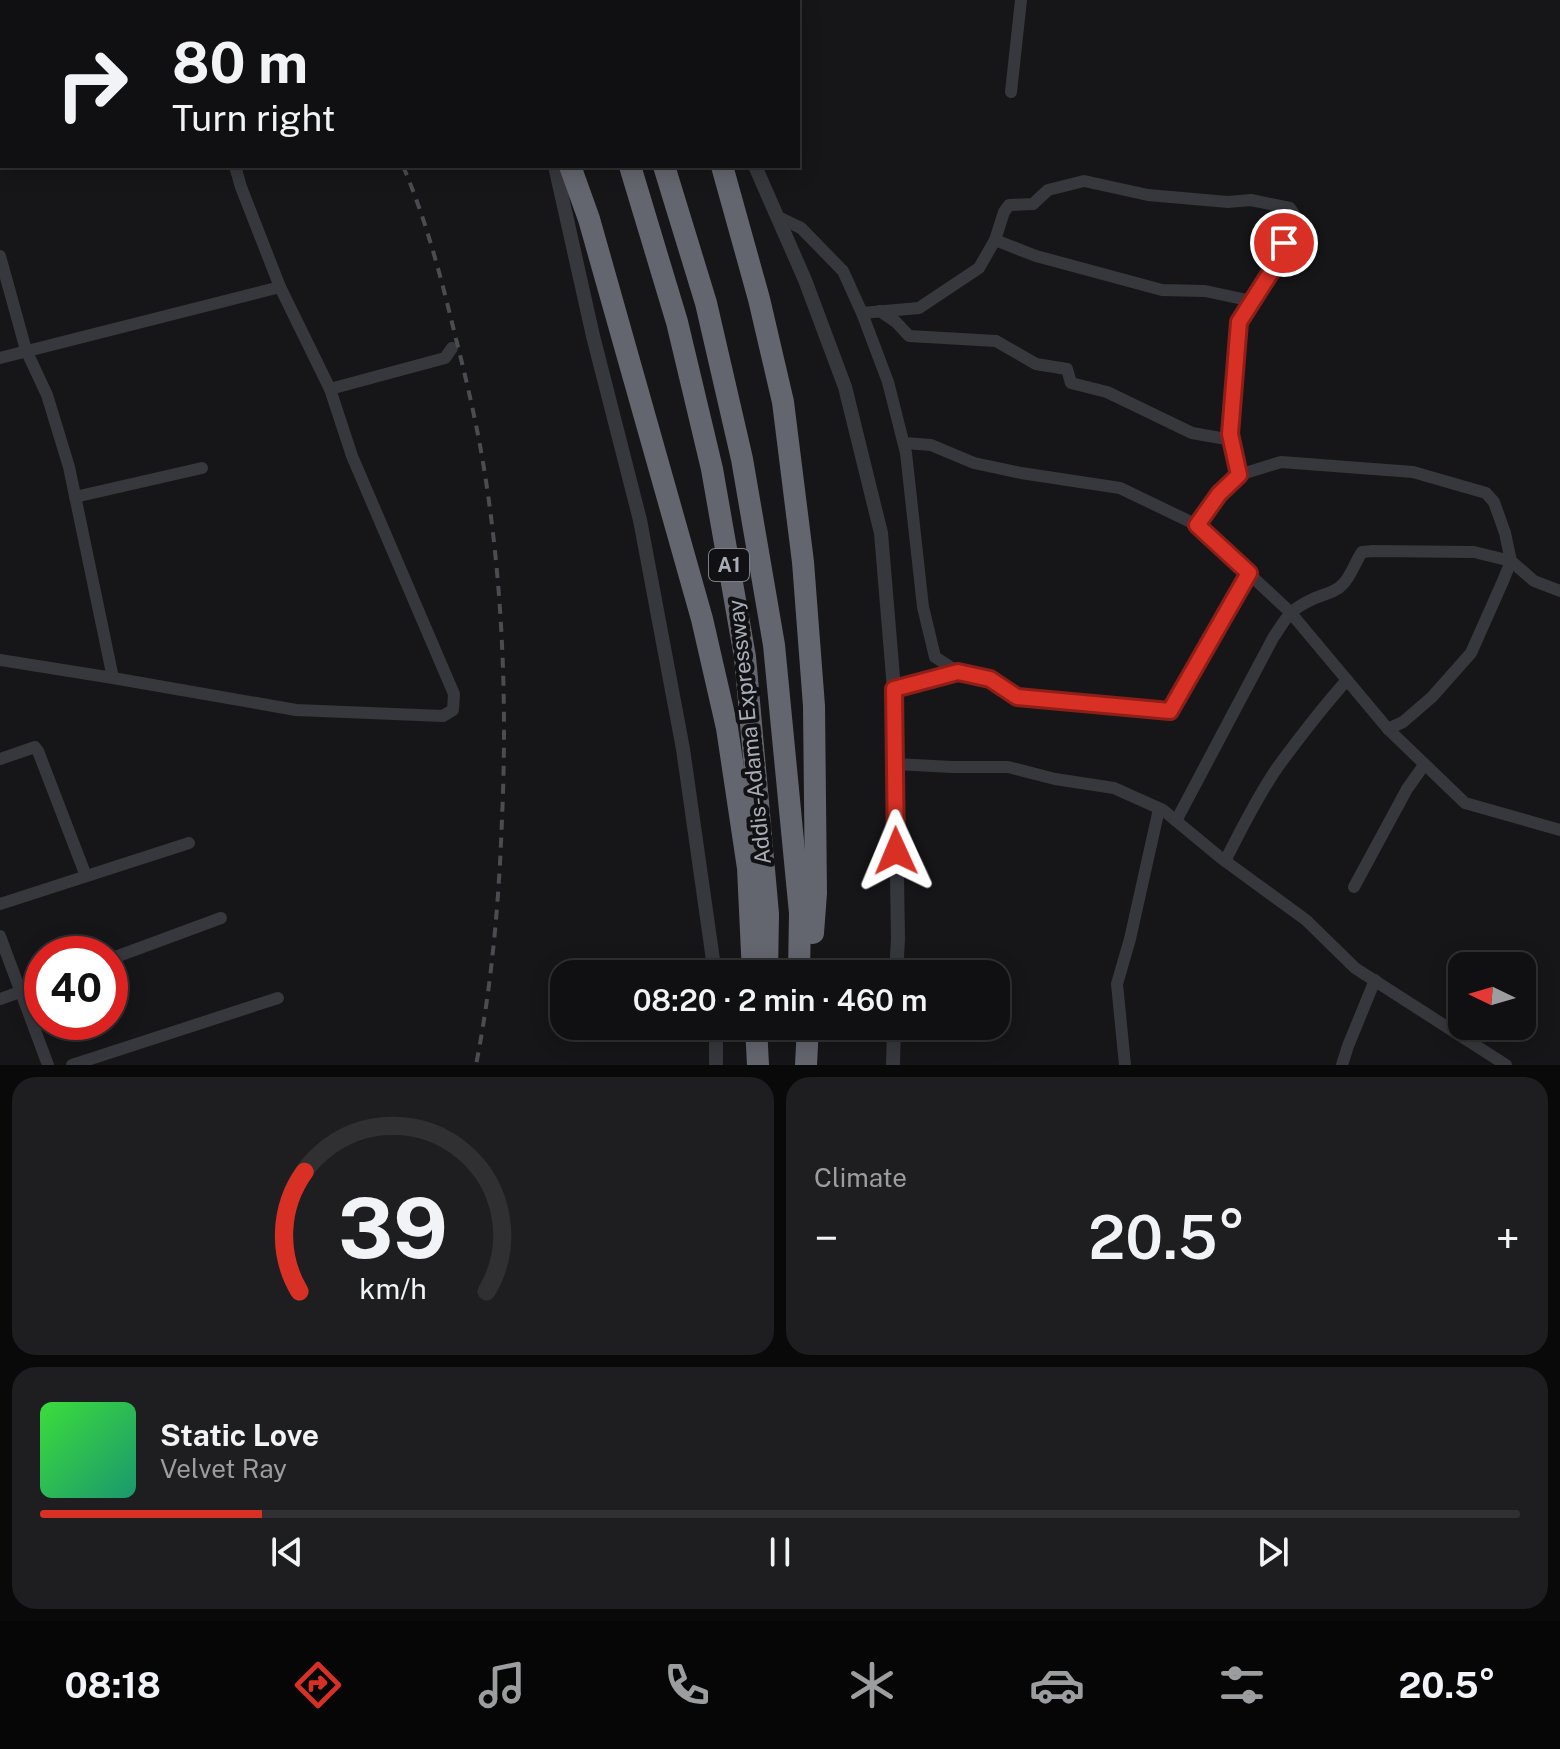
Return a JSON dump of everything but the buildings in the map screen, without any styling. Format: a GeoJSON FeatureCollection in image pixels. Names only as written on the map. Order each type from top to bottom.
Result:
{"type":"FeatureCollection","features":[{"type":"Feature","properties":{"kind":"highway"},"geometry":{"type":"LineString","coordinates":[[571,168],[589,219],[702,619],[727,728],[748,868],[752,960]]}},
{"type":"Feature","properties":{"kind":"highway","name":"Addis-Adama Expressway"},"geometry":{"type":"LineString","coordinates":[[631,168],[677,322],[709,455],[745,657],[768,914],[767,960]]}},
{"type":"Feature","properties":{"kind":"highway","name":"Addis-Adama Expressway"},"geometry":{"type":"LineString","coordinates":[[665,168],[706,303],[739,445],[774,645],[800,913],[799,960]]}},
{"type":"Feature","properties":{"kind":"highway"},"geometry":{"type":"LineString","coordinates":[[723,168],[759,299],[783,402],[803,562],[814,706],[816,893],[812,960]]}},
{"type":"Feature","properties":{"kind":"highway"},"geometry":{"type":"LineString","coordinates":[[757,1040],[758,1065]]}},
{"type":"Feature","properties":{"kind":"highway"},"geometry":{"type":"LineString","coordinates":[[766,1065],[767,1040]]}},
{"type":"Feature","properties":{"kind":"highway"},"geometry":{"type":"LineString","coordinates":[[798,1065],[799,1040]]}},
{"type":"Feature","properties":{"kind":"highway"},"geometry":{"type":"LineString","coordinates":[[806,1065],[807,1040]]}},
{"type":"Feature","properties":{"kind":"street"},"geometry":{"type":"LineString","coordinates":[[1011,92],[1021,0]]}},
{"type":"Feature","properties":{"kind":"street"},"geometry":{"type":"LineString","coordinates":[[0,660],[296,710],[443,716],[453,710],[454,694],[352,456],[330,389],[280,287],[236,168]]}},
{"type":"Feature","properties":{"kind":"street"},"geometry":{"type":"LineString","coordinates":[[555,168],[593,336],[640,520],[683,749],[713,960]]}},
{"type":"Feature","properties":{"kind":"street"},"geometry":{"type":"LineString","coordinates":[[756,168],[805,280],[845,387],[881,533],[894,689],[897,960]]}},
{"type":"Feature","properties":{"kind":"street"},"geometry":{"type":"LineString","coordinates":[[862,313],[919,308],[979,268],[995,240],[1009,205],[1033,204],[1048,190],[1084,181],[1148,195],[1228,202],[1251,200],[1290,208],[1294,214],[1276,264],[1239,322],[1230,434],[1239,475]]}},
{"type":"Feature","properties":{"kind":"street"},"geometry":{"type":"LineString","coordinates":[[778,217],[801,228],[843,271],[888,382],[904,443],[923,607],[935,657],[958,672],[990,679],[1017,697],[1170,711],[1249,573]]}},
{"type":"Feature","properties":{"kind":"street"},"geometry":{"type":"LineString","coordinates":[[995,240],[1036,256],[1162,290],[1205,291],[1252,301]]}},
{"type":"Feature","properties":{"kind":"street"},"geometry":{"type":"LineString","coordinates":[[0,256],[26,350],[47,395],[69,467],[113,678]]}},
{"type":"Feature","properties":{"kind":"street"},"geometry":{"type":"LineString","coordinates":[[0,358],[280,287]]}},
{"type":"Feature","properties":{"kind":"street"},"geometry":{"type":"LineString","coordinates":[[880,311],[909,336],[996,341],[1036,364],[1067,369],[1071,383],[1107,392],[1192,433],[1232,440]]}},
{"type":"Feature","properties":{"kind":"street"},"geometry":{"type":"LineString","coordinates":[[330,389],[445,358],[452,348]]}},
{"type":"Feature","properties":{"kind":"street"},"geometry":{"type":"LineString","coordinates":[[904,443],[931,445],[974,463],[1021,473],[1120,488],[1197,525],[1290,612],[1388,729],[1465,803],[1560,830]]}},
{"type":"Feature","properties":{"kind":"street"},"geometry":{"type":"LineString","coordinates":[[1197,525],[1219,494],[1239,475],[1281,462],[1413,472],[1486,493],[1494,502],[1511,561],[1471,653],[1432,697],[1403,722],[1388,729]]}},
{"type":"Feature","properties":{"kind":"street"},"geometry":{"type":"LineString","coordinates":[[75,497],[202,468]]}},
{"type":"Feature","properties":{"kind":"street"},"geometry":{"type":"LineString","coordinates":[[1176,821],[1273,638],[1290,612],[1345,583],[1362,552],[1474,552],[1511,561],[1534,581],[1560,591]]}},
{"type":"Feature","properties":{"kind":"street"},"geometry":{"type":"LineString","coordinates":[[894,689],[958,672]]}},
{"type":"Feature","properties":{"kind":"street"},"geometry":{"type":"LineString","coordinates":[[1225,861],[1277,769],[1347,680]]}},
{"type":"Feature","properties":{"kind":"street"},"geometry":{"type":"LineString","coordinates":[[0,759],[29,748],[35,747],[38,751],[86,876]]}},
{"type":"Feature","properties":{"kind":"street"},"geometry":{"type":"LineString","coordinates":[[895,764],[1008,767],[1055,779],[1114,788],[1159,809],[1306,920],[1355,968],[1484,1059],[1506,1065]]}},
{"type":"Feature","properties":{"kind":"street"},"geometry":{"type":"LineString","coordinates":[[1354,887],[1407,789],[1424,765]]}},
{"type":"Feature","properties":{"kind":"street"},"geometry":{"type":"LineString","coordinates":[[1125,1065],[1117,984],[1159,809]]}},
{"type":"Feature","properties":{"kind":"street"},"geometry":{"type":"LineString","coordinates":[[0,904],[189,843]]}},
{"type":"Feature","properties":{"kind":"street"},"geometry":{"type":"LineString","coordinates":[[128,952],[221,918]]}},
{"type":"Feature","properties":{"kind":"street"},"geometry":{"type":"LineString","coordinates":[[0,936],[48,1065]]}},
{"type":"Feature","properties":{"kind":"street"},"geometry":{"type":"LineString","coordinates":[[1342,1065],[1375,980]]}},
{"type":"Feature","properties":{"kind":"street"},"geometry":{"type":"LineString","coordinates":[[0,999],[24,990]]}},
{"type":"Feature","properties":{"kind":"street"},"geometry":{"type":"LineString","coordinates":[[72,1065],[278,998]]}},
{"type":"Feature","properties":{"kind":"street"},"geometry":{"type":"LineString","coordinates":[[716,1040],[716,1065]]}},
{"type":"Feature","properties":{"kind":"street"},"geometry":{"type":"LineString","coordinates":[[893,1065],[894,1040]]}},
{"type":"Feature","properties":{"kind":"railway"},"geometry":{"type":"LineString","coordinates":[[404,168],[433,252],[473,410],[492,523],[500,607],[504,734],[501,850],[490,973],[476,1065]]}},
{"type":"Feature","properties":{"kind":"route"},"geometry":{"type":"LineString","coordinates":[[896,851],[894,689],[958,672],[990,679],[1017,697],[1170,711],[1249,573],[1197,525],[1219,494],[1239,475],[1230,434],[1239,322],[1276,264],[1284,243]]}}]}
